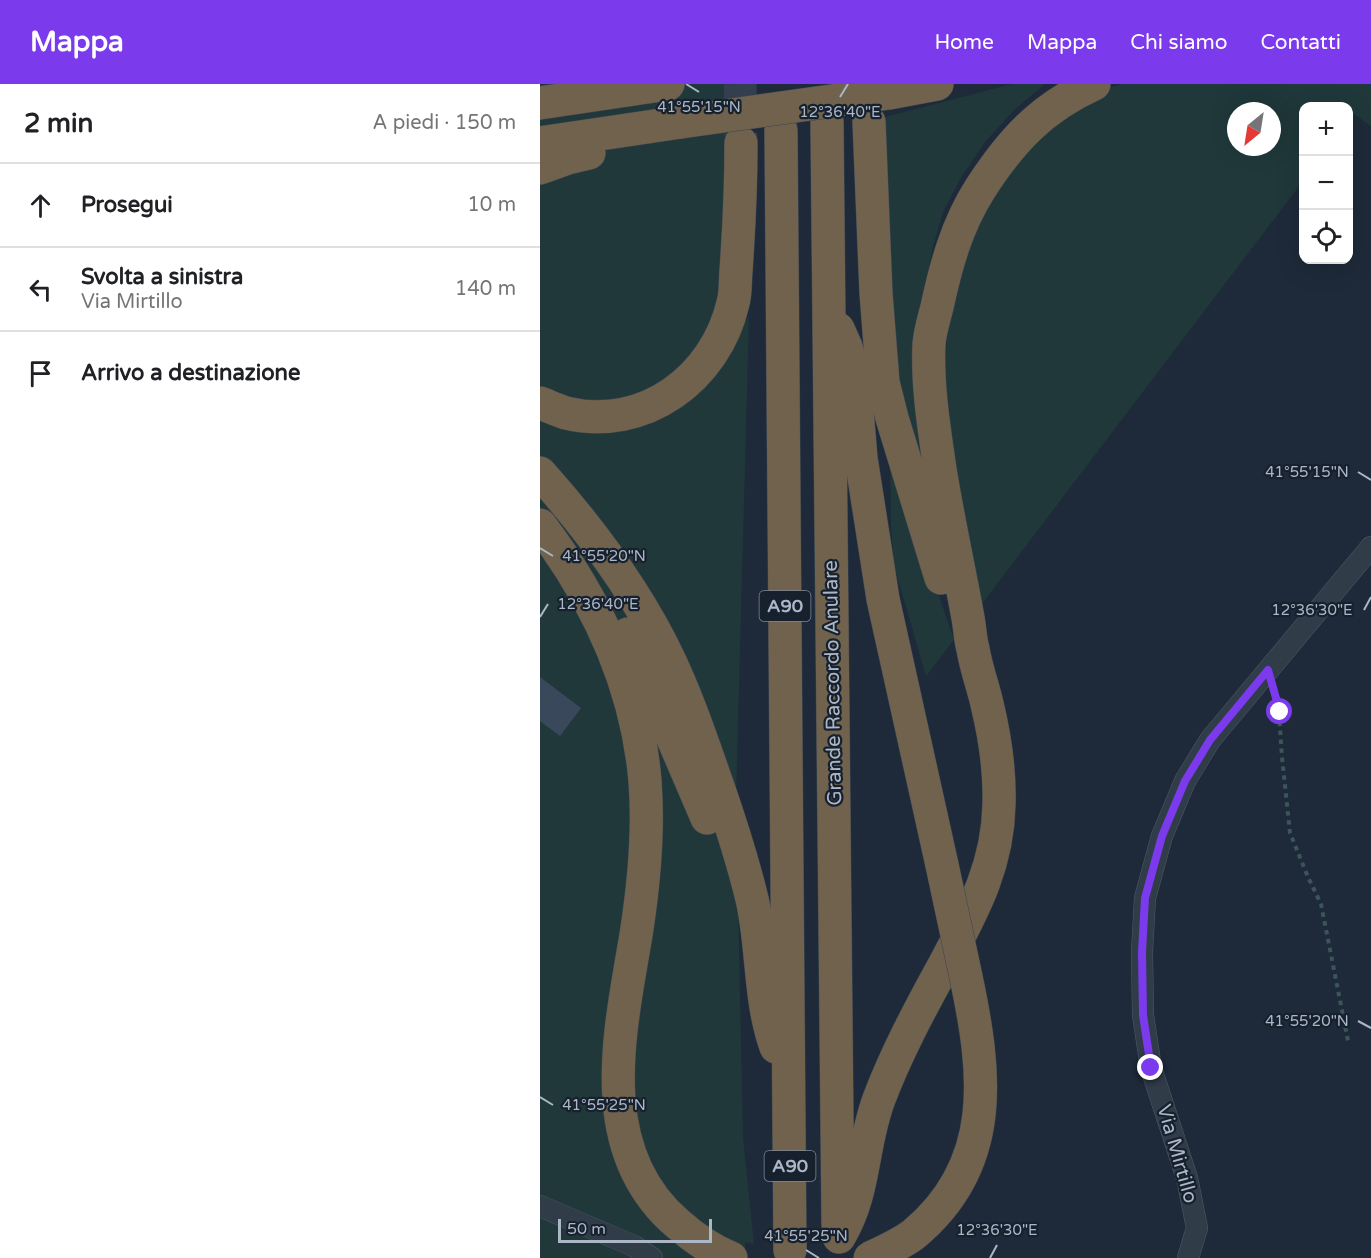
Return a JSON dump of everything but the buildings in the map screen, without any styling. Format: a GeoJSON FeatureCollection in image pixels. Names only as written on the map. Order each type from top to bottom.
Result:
{"type":"FeatureCollection","features":[{"type":"Feature","properties":{"kind":"highway"},"geometry":{"type":"LineString","coordinates":[[540,103],[668,84]]}},
{"type":"Feature","properties":{"kind":"highway"},"geometry":{"type":"LineString","coordinates":[[540,144],[937,84]]}},
{"type":"Feature","properties":{"kind":"highway"},"geometry":{"type":"LineString","coordinates":[[973,650],[947,515],[937,448],[929,384],[929,341],[955,237],[978,193],[1019,136],[1046,111],[1094,84]]}},
{"type":"Feature","properties":{"kind":"highway","name":"Grande Raccordo Anulare"},"geometry":{"type":"LineString","coordinates":[[827,122],[839,1241],[859,1192],[872,1119],[886,1080],[904,1039],[978,901],[992,862],[998,832],[997,752],[973,650]]}},
{"type":"Feature","properties":{"kind":"highway"},"geometry":{"type":"LineString","coordinates":[[869,122],[876,293],[883,382],[955,625],[973,650]]}},
{"type":"Feature","properties":{"kind":"highway"},"geometry":{"type":"LineString","coordinates":[[540,168],[568,158],[626,145],[667,124]]}},
{"type":"Feature","properties":{"kind":"highway","name":"A90"},"geometry":{"type":"LineString","coordinates":[[781,131],[790,1250]]}},
{"type":"Feature","properties":{"kind":"highway"},"geometry":{"type":"LineString","coordinates":[[540,403],[566,413],[592,416],[618,415],[642,409],[680,389],[694,377],[714,352],[734,302],[739,242],[741,143]]}},
{"type":"Feature","properties":{"kind":"highway"},"geometry":{"type":"LineString","coordinates":[[829,311],[846,347],[854,375],[861,458],[881,588],[976,1024],[982,1073],[976,1139],[966,1165],[952,1191],[932,1217],[912,1235],[870,1258]]}},
{"type":"Feature","properties":{"kind":"highway"},"geometry":{"type":"LineString","coordinates":[[540,473],[577,514],[607,554],[647,617],[675,673],[700,736],[746,877],[756,917],[770,1028],[790,1081]]}},
{"type":"Feature","properties":{"kind":"highway"},"geometry":{"type":"LineString","coordinates":[[540,503],[591,569],[624,625],[648,677],[717,843],[741,914],[754,970],[765,998]]}},
{"type":"Feature","properties":{"kind":"highway"},"geometry":{"type":"LineString","coordinates":[[540,525],[577,579],[604,630],[621,671],[635,715],[641,746],[646,803],[645,856],[618,1062],[618,1093],[623,1129],[633,1160],[649,1191],[670,1217],[708,1247],[731,1258]]}},
{"type":"Feature","properties":{"kind":"street","name":"Via Mirtillo"},"geometry":{"type":"LineString","coordinates":[[1188,1258],[1197,1228],[1187,1178],[1151,1068],[1143,1015],[1142,952],[1145,898],[1162,836],[1185,781],[1210,740],[1371,547]]}},
{"type":"Feature","properties":{"kind":"street"},"geometry":{"type":"LineString","coordinates":[[540,1206],[634,1246],[652,1258]]}},
{"type":"Feature","properties":{"kind":"path"},"geometry":{"type":"LineString","coordinates":[[1268,670],[1280,712],[1290,833],[1321,904],[1348,1041]]}},
{"type":"Feature","properties":{"kind":"green space"},"geometry":{"type":"Polygon","coordinates":[[[540,84],[723,84],[729,351],[749,316],[736,798],[743,1138],[754,1244],[745,1242],[745,1258],[540,1258],[540,84]]]}},
{"type":"Feature","properties":{"kind":"green space"},"geometry":{"type":"Polygon","coordinates":[[[1012,84],[1045,84],[1015,109],[985,142],[962,176],[944,210],[932,250],[924,299],[935,521],[900,398],[889,244],[885,117],[1012,84]]]}},
{"type":"Feature","properties":{"kind":"green space"},"geometry":{"type":"Polygon","coordinates":[[[1121,84],[1371,84],[1371,126],[1353,115],[1353,102],[1299,102],[1299,186],[978,609],[966,558],[944,378],[950,300],[971,221],[1025,142],[1106,89],[1121,84]]]}},
{"type":"Feature","properties":{"kind":"green space"},"geometry":{"type":"Polygon","coordinates":[[[890,452],[954,640],[926,676],[894,566],[890,452]]]}},
{"type":"Feature","properties":{"kind":"tunnel"},"geometry":{"type":"LineString","coordinates":[[740,84],[741,142]]}},
{"type":"Feature","properties":{"kind":"tunnel"},"geometry":{"type":"LineString","coordinates":[[781,84],[781,131]]}},
{"type":"Feature","properties":{"kind":"route"},"geometry":{"type":"LineString","coordinates":[[1151,1068],[1143,1015],[1142,952],[1145,898],[1162,836],[1185,781],[1210,740],[1268,670],[1280,712]]}}]}
